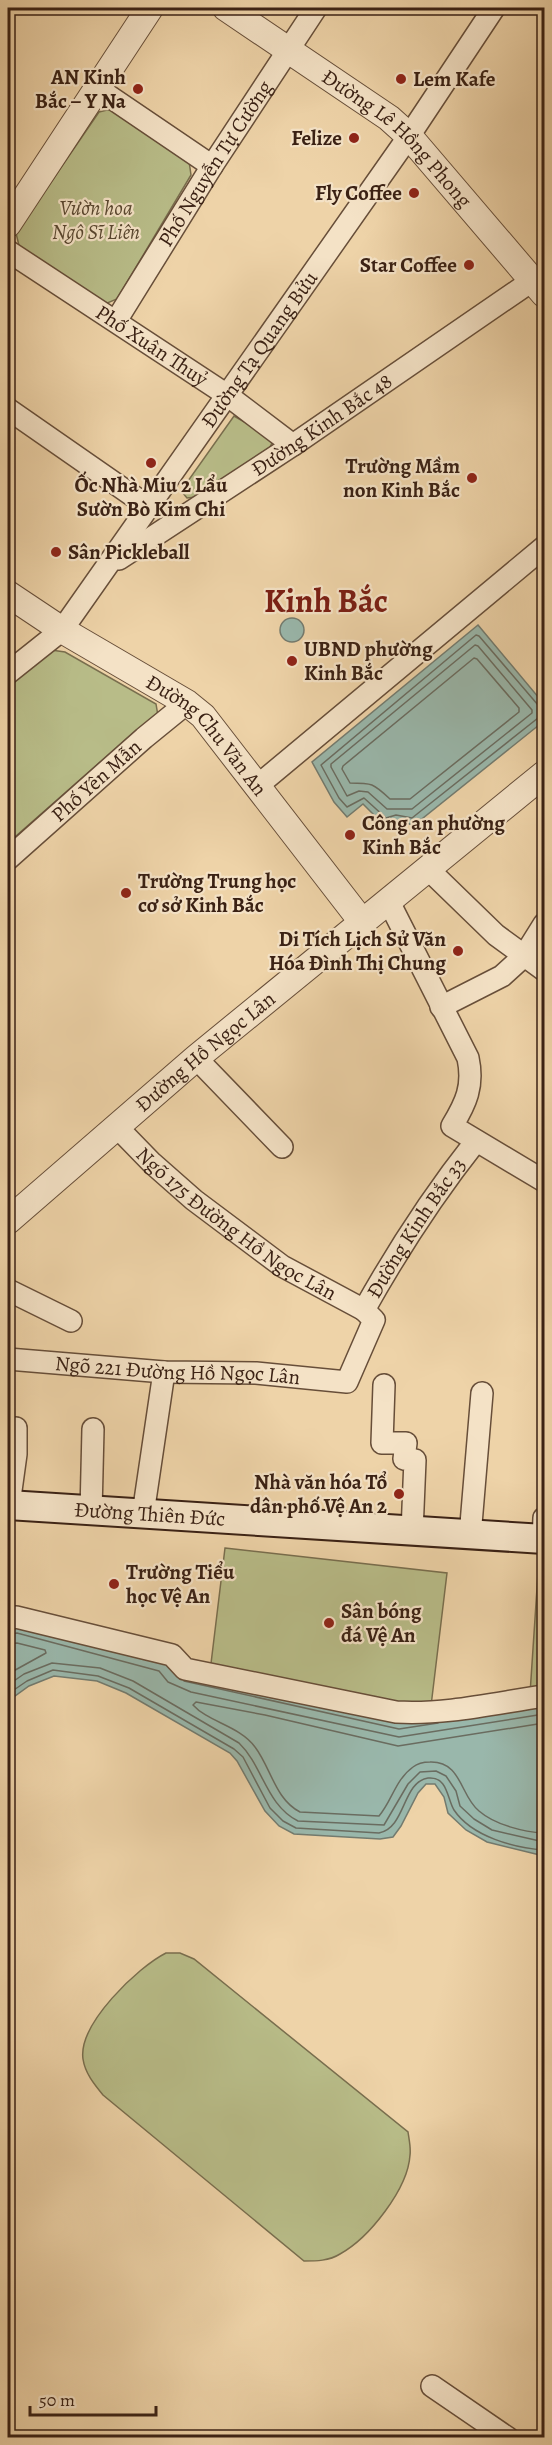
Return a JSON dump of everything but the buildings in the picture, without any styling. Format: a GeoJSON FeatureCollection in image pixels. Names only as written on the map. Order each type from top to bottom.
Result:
{"type":"FeatureCollection","features":[{"type":"Feature","properties":{"kind":"main road","name":"Đường Thiên Đức"},"geometry":{"type":"LineString","coordinates":[[8,1505],[470,1536],[544,1532]]}},
{"type":"Feature","properties":{"kind":"street"},"geometry":{"type":"LineString","coordinates":[[8,224],[150,8]]}},
{"type":"Feature","properties":{"kind":"street","name":"Đường Lê Hồng Phong"},"geometry":{"type":"LineString","coordinates":[[226,8],[389,118],[409,136],[539,287]]}},
{"type":"Feature","properties":{"kind":"street","name":"Phố Nguyễn Tự Cường"},"geometry":{"type":"LineString","coordinates":[[116,321],[212,166],[316,8]]}},
{"type":"Feature","properties":{"kind":"street","name":"Đường Tạ Quang Bửu"},"geometry":{"type":"LineString","coordinates":[[8,673],[62,630],[409,136],[494,8]]}},
{"type":"Feature","properties":{"kind":"street"},"geometry":{"type":"LineString","coordinates":[[97,88],[212,166]]}},
{"type":"Feature","properties":{"kind":"street","name":"Phố Xuân Thuỷ"},"geometry":{"type":"LineString","coordinates":[[8,250],[227,395],[293,445]]}},
{"type":"Feature","properties":{"kind":"street","name":"Đường Kinh Bắc 48"},"geometry":{"type":"LineString","coordinates":[[108,566],[539,287]]}},
{"type":"Feature","properties":{"kind":"street"},"geometry":{"type":"LineString","coordinates":[[8,409],[149,507]]}},
{"type":"Feature","properties":{"kind":"street"},"geometry":{"type":"LineString","coordinates":[[256,787],[544,547]]}},
{"type":"Feature","properties":{"kind":"street","name":"Đường Chu Văn An"},"geometry":{"type":"LineString","coordinates":[[8,594],[62,630],[187,703],[203,716],[363,923]]}},
{"type":"Feature","properties":{"kind":"street","name":"Phố Yên Mẫn"},"geometry":{"type":"LineString","coordinates":[[8,859],[144,738],[187,703]]}},
{"type":"Feature","properties":{"kind":"street","name":"Đường Hồ Ngọc Lân"},"geometry":{"type":"LineString","coordinates":[[8,1221],[196,1058],[544,774]]}},
{"type":"Feature","properties":{"kind":"street"},"geometry":{"type":"LineString","coordinates":[[429,870],[496,935],[544,970]]}},
{"type":"Feature","properties":{"kind":"street"},"geometry":{"type":"LineString","coordinates":[[389,902],[468,1058],[471,1071],[469,1095],[452,1126],[544,1181]]}},
{"type":"Feature","properties":{"kind":"street"},"geometry":{"type":"LineString","coordinates":[[441,1006],[502,975],[524,956],[544,924]]}},
{"type":"Feature","properties":{"kind":"street"},"geometry":{"type":"LineString","coordinates":[[196,1058],[282,1147]]}},
{"type":"Feature","properties":{"kind":"street","name":"Ngõ 175 Đường Hồ Ngọc Lân"},"geometry":{"type":"LineString","coordinates":[[116,1126],[152,1164],[194,1200],[282,1266],[364,1310]]}},
{"type":"Feature","properties":{"kind":"street","name":"Đường Kinh Bắc 33"},"geometry":{"type":"LineString","coordinates":[[347,1382],[374,1320],[364,1310],[397,1252],[428,1205],[476,1141]]}},
{"type":"Feature","properties":{"kind":"street"},"geometry":{"type":"LineString","coordinates":[[8,1290],[71,1321]]}},
{"type":"Feature","properties":{"kind":"street","name":"Ngõ 221 Đường Hồ Ngọc Lân"},"geometry":{"type":"LineString","coordinates":[[8,1359],[164,1372],[256,1373],[347,1382]]}},
{"type":"Feature","properties":{"kind":"street"},"geometry":{"type":"LineString","coordinates":[[143,1514],[164,1372]]}},
{"type":"Feature","properties":{"kind":"street"},"geometry":{"type":"LineString","coordinates":[[384,1385],[382,1443],[406,1443],[404,1459],[415,1460],[412,1533]]}},
{"type":"Feature","properties":{"kind":"street"},"geometry":{"type":"LineString","coordinates":[[470,1536],[482,1393]]}},
{"type":"Feature","properties":{"kind":"street"},"geometry":{"type":"LineString","coordinates":[[8,1505],[16,1454],[16,1428]]}},
{"type":"Feature","properties":{"kind":"street"},"geometry":{"type":"LineString","coordinates":[[91,1512],[93,1429]]}},
{"type":"Feature","properties":{"kind":"street"},"geometry":{"type":"LineString","coordinates":[[8,1619],[16,1617],[172,1655],[185,1669],[396,1712],[421,1714],[450,1711],[544,1696]]}},
{"type":"Feature","properties":{"kind":"street"},"geometry":{"type":"LineString","coordinates":[[432,2386],[508,2438]]}},
{"type":"Feature","properties":{"kind":"green space","name":"Vườn hoa Ngô Sĩ Liên"},"geometry":{"type":"Polygon","coordinates":[[[111,109],[189,161],[191,175],[117,299],[105,304],[20,250],[16,233],[99,112],[111,109]]]}},
{"type":"Feature","properties":{"kind":"green space"},"geometry":{"type":"Polygon","coordinates":[[[234,416],[267,435],[272,443],[270,447],[196,497],[187,498],[182,492],[183,488],[234,416]]]}},
{"type":"Feature","properties":{"kind":"green space"},"geometry":{"type":"Polygon","coordinates":[[[51,650],[65,652],[156,704],[158,716],[131,735],[8,843],[8,684],[51,650]]]}},
{"type":"Feature","properties":{"kind":"green space","name":"Sân bóng đá Vệ An"},"geometry":{"type":"Polygon","coordinates":[[[225,1548],[447,1573],[431,1706],[209,1680],[225,1548]]]}},
{"type":"Feature","properties":{"kind":"green space"},"geometry":{"type":"Polygon","coordinates":[[[539,1558],[544,1558],[544,1692],[530,1694],[539,1558]]]}},
{"type":"Feature","properties":{"kind":"green space"},"geometry":{"type":"Polygon","coordinates":[[[166,1953],[180,1953],[194,1959],[408,2132],[410,2152],[408,2168],[395,2197],[363,2237],[340,2254],[318,2261],[304,2261],[103,2095],[90,2078],[83,2059],[84,2045],[90,2030],[112,1998],[126,1983],[166,1953]]]}},
{"type":"Feature","properties":{"kind":"water"},"geometry":{"type":"Polygon","coordinates":[[[292,618],[300,622],[304,630],[300,638],[292,642],[284,638],[280,630],[284,622],[292,618]]]}},
{"type":"Feature","properties":{"kind":"water"},"geometry":{"type":"Polygon","coordinates":[[[478,625],[544,704],[544,721],[413,826],[406,822],[399,822],[385,826],[363,804],[347,817],[334,802],[312,762],[478,625]]]}},
{"type":"Feature","properties":{"kind":"water"},"geometry":{"type":"Polygon","coordinates":[[[15,1619],[269,1693],[400,1723],[544,1700],[544,1856],[487,1842],[466,1830],[448,1813],[444,1797],[435,1784],[426,1784],[418,1793],[393,1837],[380,1839],[294,1834],[279,1826],[265,1811],[237,1761],[230,1753],[126,1693],[97,1681],[54,1676],[29,1686],[11,1699],[8,1705],[8,1622],[15,1619]]]}},
{"type":"Feature","properties":{"kind":"place","name":"Lem Kafe"},"geometry":{"type":"Point","coordinates":[401,79]}},
{"type":"Feature","properties":{"kind":"place","name":"AN Kinh Bắc – Y Na"},"geometry":{"type":"Point","coordinates":[138,89]}},
{"type":"Feature","properties":{"kind":"place","name":"Felize"},"geometry":{"type":"Point","coordinates":[354,138]}},
{"type":"Feature","properties":{"kind":"place","name":"Fly Coffee"},"geometry":{"type":"Point","coordinates":[414,193]}},
{"type":"Feature","properties":{"kind":"place","name":"Star Coffee"},"geometry":{"type":"Point","coordinates":[469,265]}},
{"type":"Feature","properties":{"kind":"place","name":"Ốc Nhà Miu 2 Lẩu Sườn Bò Kim Chi"},"geometry":{"type":"Point","coordinates":[151,463]}},
{"type":"Feature","properties":{"kind":"place","name":"Trường Mầm non Kinh Bắc"},"geometry":{"type":"Point","coordinates":[472,478]}},
{"type":"Feature","properties":{"kind":"place","name":"Sân Pickleball"},"geometry":{"type":"Point","coordinates":[56,552]}},
{"type":"Feature","properties":{"kind":"place","name":"UBND phường Kinh Bắc"},"geometry":{"type":"Point","coordinates":[292,661]}},
{"type":"Feature","properties":{"kind":"place","name":"Công an phường Kinh Bắc"},"geometry":{"type":"Point","coordinates":[350,835]}},
{"type":"Feature","properties":{"kind":"place","name":"Trường Trung học cơ sở Kinh Bắc"},"geometry":{"type":"Point","coordinates":[126,893]}},
{"type":"Feature","properties":{"kind":"place","name":"Di Tích Lịch Sử Văn Hóa Đình Thị Chung"},"geometry":{"type":"Point","coordinates":[458,951]}},
{"type":"Feature","properties":{"kind":"place","name":"Nhà văn hóa Tổ dân phố Vệ An 2"},"geometry":{"type":"Point","coordinates":[399,1494]}},
{"type":"Feature","properties":{"kind":"place","name":"Trường Tiểu học Vệ An"},"geometry":{"type":"Point","coordinates":[114,1584]}},
{"type":"Feature","properties":{"kind":"place","name":"Sân bóng đá Vệ An"},"geometry":{"type":"Point","coordinates":[329,1623]}},
{"type":"Feature","properties":{"kind":"district","name":"Kinh Bắc"},"geometry":{"type":"Point","coordinates":[326,600]}}]}
